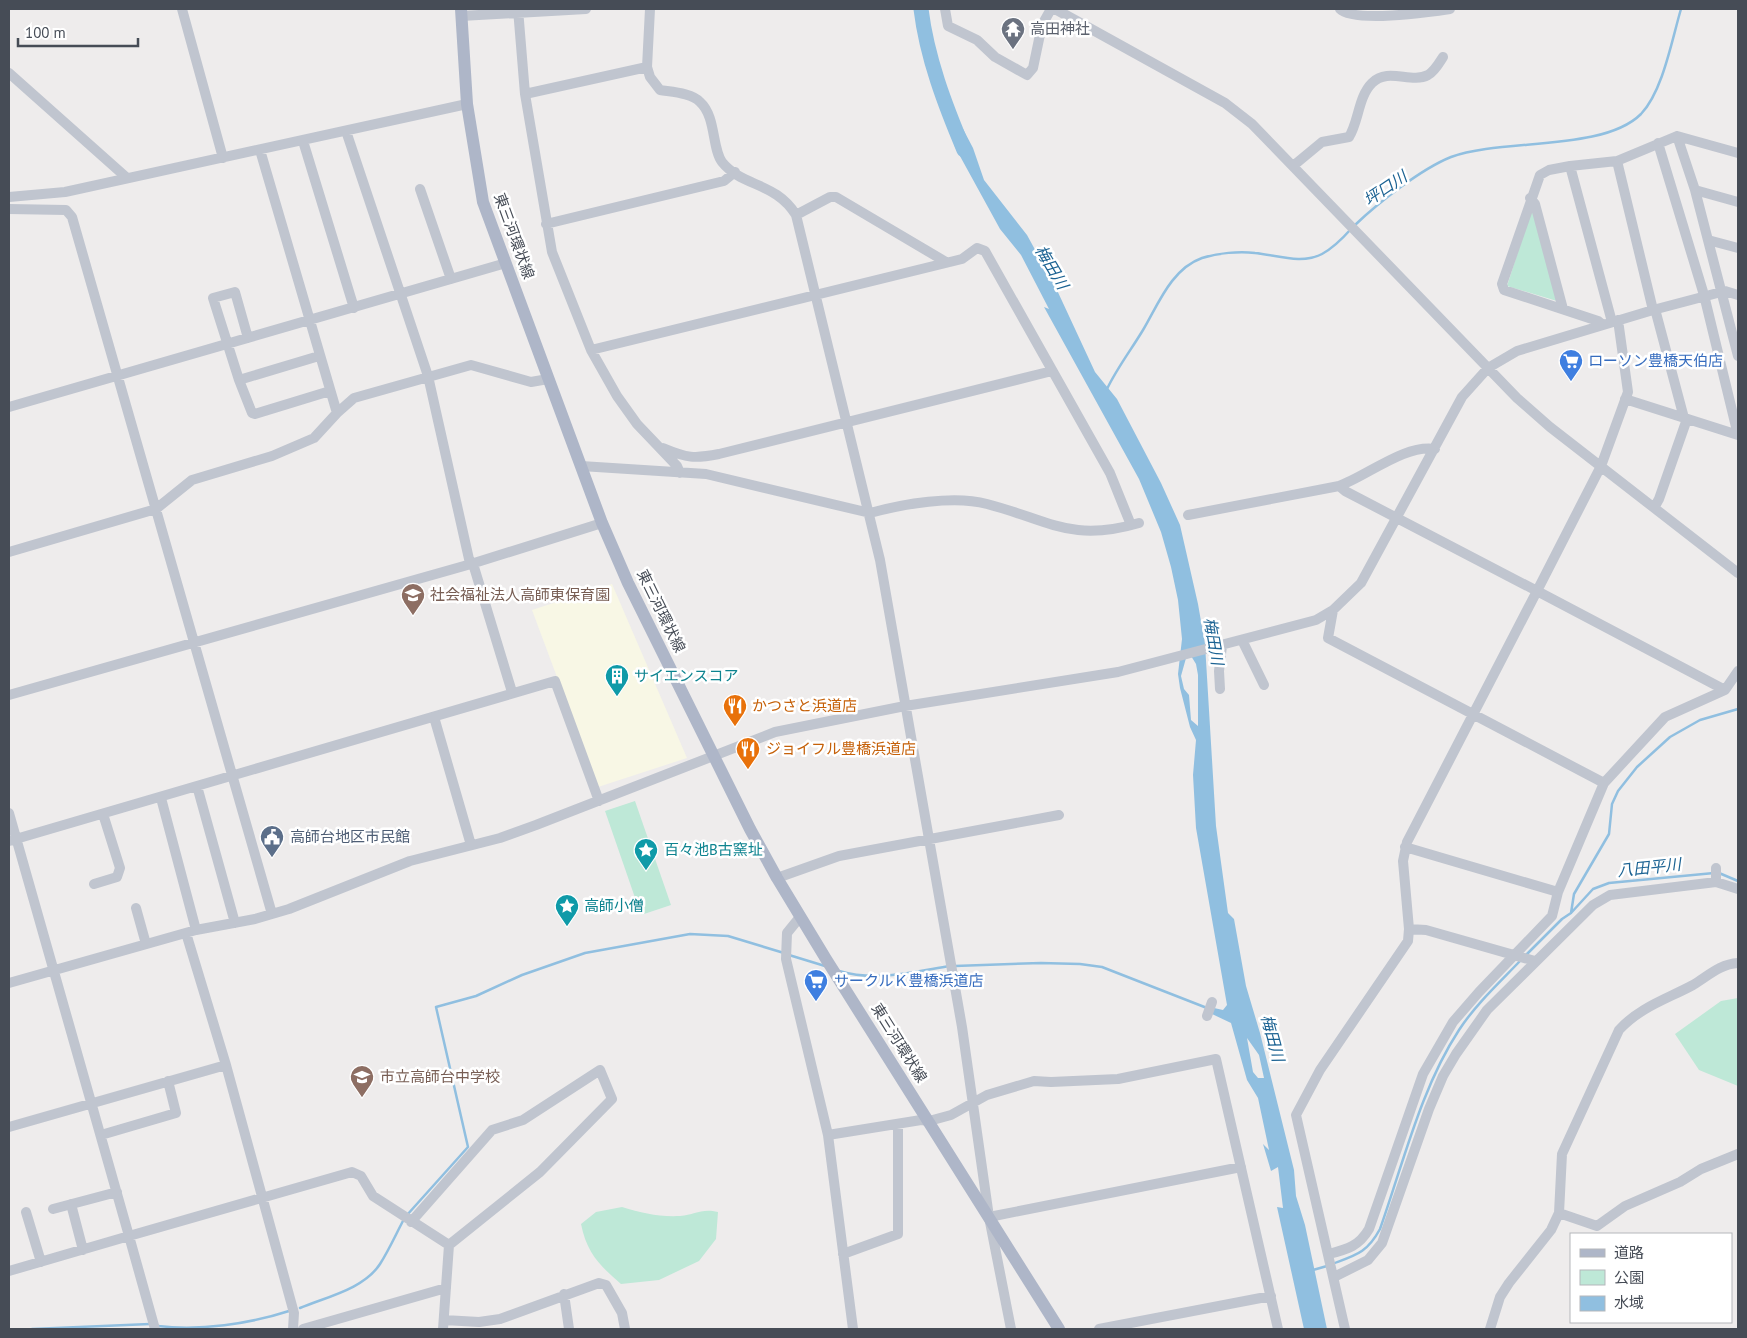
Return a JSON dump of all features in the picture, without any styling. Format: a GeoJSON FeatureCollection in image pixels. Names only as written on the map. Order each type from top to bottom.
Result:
{"type":"FeatureCollection","features":[{"type":"Feature","properties":{"kind":"main road","name":"東三河環状線"},"geometry":{"type":"LineString","coordinates":[[461,12],[467,104],[483,202],[602,523],[628,583],[777,878],[1059,1329]]}},
{"type":"Feature","properties":{"kind":"street"},"geometry":{"type":"LineString","coordinates":[[182,9],[223,158]]}},
{"type":"Feature","properties":{"kind":"street"},"geometry":{"type":"LineString","coordinates":[[461,12],[586,9]]}},
{"type":"Feature","properties":{"kind":"street"},"geometry":{"type":"LineString","coordinates":[[650,9],[648,67],[650,77],[660,90],[698,99],[704,105],[710,120],[722,162],[735,172],[782,196],[796,216],[870,513],[950,961],[986,1182],[989,1217],[1011,1329]]}},
{"type":"Feature","properties":{"kind":"street"},"geometry":{"type":"LineString","coordinates":[[945,9],[948,26],[978,40],[994,57],[1028,75],[1033,68],[1042,24],[1051,9]]}},
{"type":"Feature","properties":{"kind":"street"},"geometry":{"type":"LineString","coordinates":[[1056,9],[1225,103],[1252,124],[1488,368],[1550,427],[1738,573]]}},
{"type":"Feature","properties":{"kind":"street"},"geometry":{"type":"LineString","coordinates":[[1340,9],[1344,13],[1413,15],[1450,9]]}},
{"type":"Feature","properties":{"kind":"street"},"geometry":{"type":"LineString","coordinates":[[518,11],[525,94],[552,252],[591,350],[617,396],[637,424],[677,466],[680,473]]}},
{"type":"Feature","properties":{"kind":"street"},"geometry":{"type":"LineString","coordinates":[[1293,166],[1322,142],[1349,137],[1354,128],[1365,93],[1372,83],[1381,77],[1392,75],[1426,76],[1443,57]]}},
{"type":"Feature","properties":{"kind":"street"},"geometry":{"type":"LineString","coordinates":[[525,94],[648,67]]}},
{"type":"Feature","properties":{"kind":"street"},"geometry":{"type":"LineString","coordinates":[[9,73],[127,178]]}},
{"type":"Feature","properties":{"kind":"street"},"geometry":{"type":"LineString","coordinates":[[9,197],[44,195],[467,104]]}},
{"type":"Feature","properties":{"kind":"street"},"geometry":{"type":"LineString","coordinates":[[346,131],[428,376],[471,564],[512,692]]}},
{"type":"Feature","properties":{"kind":"street"},"geometry":{"type":"LineString","coordinates":[[1676,136],[1695,190],[1720,292],[1736,342],[1738,356]]}},
{"type":"Feature","properties":{"kind":"street"},"geometry":{"type":"LineString","coordinates":[[1611,322],[1598,321],[1504,290],[1502,284],[1530,198],[1540,175],[1549,170],[1570,166],[1617,161],[1676,136],[1738,153]]}},
{"type":"Feature","properties":{"kind":"street"},"geometry":{"type":"LineString","coordinates":[[302,141],[354,308]]}},
{"type":"Feature","properties":{"kind":"street"},"geometry":{"type":"LineString","coordinates":[[1658,143],[1704,295],[1738,435]]}},
{"type":"Feature","properties":{"kind":"street"},"geometry":{"type":"LineString","coordinates":[[260,150],[337,413]]}},
{"type":"Feature","properties":{"kind":"street"},"geometry":{"type":"LineString","coordinates":[[1617,161],[1654,309],[1685,419],[1659,499],[1654,508]]}},
{"type":"Feature","properties":{"kind":"street"},"geometry":{"type":"LineString","coordinates":[[1345,1329],[1296,1116],[1320,1070],[1408,940],[1410,930],[1403,861],[1405,846],[1601,466],[1628,392],[1570,166]]}},
{"type":"Feature","properties":{"kind":"street"},"geometry":{"type":"LineString","coordinates":[[546,224],[724,181],[735,172]]}},
{"type":"Feature","properties":{"kind":"street"},"geometry":{"type":"LineString","coordinates":[[420,190],[451,279]]}},
{"type":"Feature","properties":{"kind":"street"},"geometry":{"type":"LineString","coordinates":[[1695,190],[1738,202]]}},
{"type":"Feature","properties":{"kind":"street"},"geometry":{"type":"LineString","coordinates":[[796,216],[830,197],[836,198],[946,262]]}},
{"type":"Feature","properties":{"kind":"street"},"geometry":{"type":"LineString","coordinates":[[1530,198],[1535,204],[1563,309]]}},
{"type":"Feature","properties":{"kind":"street"},"geometry":{"type":"LineString","coordinates":[[9,209],[66,210],[72,217],[192,642],[272,914]]}},
{"type":"Feature","properties":{"kind":"street"},"geometry":{"type":"LineString","coordinates":[[1708,240],[1738,248]]}},
{"type":"Feature","properties":{"kind":"street"},"geometry":{"type":"LineString","coordinates":[[581,466],[706,474],[742,481],[750,485],[870,513],[893,506],[956,501],[986,503],[1069,530],[1095,532],[1135,524],[1110,473],[985,250],[977,248],[962,259],[591,350]]}},
{"type":"Feature","properties":{"kind":"street"},"geometry":{"type":"LineString","coordinates":[[9,407],[506,263]]}},
{"type":"Feature","properties":{"kind":"street"},"geometry":{"type":"LineString","coordinates":[[248,338],[235,292],[213,298],[239,380],[252,413],[255,414],[330,391]]}},
{"type":"Feature","properties":{"kind":"street"},"geometry":{"type":"LineString","coordinates":[[9,983],[191,931],[272,914],[316,900],[410,861],[500,838],[783,730],[905,706],[1118,672],[1303,625],[1333,610],[1361,584],[1462,397],[1488,368],[1517,351],[1654,309],[1720,292],[1738,295]]}},
{"type":"Feature","properties":{"kind":"street"},"geometry":{"type":"LineString","coordinates":[[239,380],[319,356]]}},
{"type":"Feature","properties":{"kind":"street"},"geometry":{"type":"LineString","coordinates":[[9,552],[156,510],[192,480],[272,456],[314,438],[354,398],[471,365],[531,382],[548,379]]}},
{"type":"Feature","properties":{"kind":"street"},"geometry":{"type":"LineString","coordinates":[[657,446],[685,458],[696,459],[1052,371]]}},
{"type":"Feature","properties":{"kind":"street"},"geometry":{"type":"LineString","coordinates":[[1625,399],[1738,435]]}},
{"type":"Feature","properties":{"kind":"street"},"geometry":{"type":"LineString","coordinates":[[1188,515],[1339,486],[1358,479],[1400,454],[1434,449]]}},
{"type":"Feature","properties":{"kind":"street"},"geometry":{"type":"LineString","coordinates":[[1339,486],[1345,491],[1726,690]]}},
{"type":"Feature","properties":{"kind":"street"},"geometry":{"type":"LineString","coordinates":[[9,695],[471,564],[602,523]]}},
{"type":"Feature","properties":{"kind":"street"},"geometry":{"type":"LineString","coordinates":[[1333,610],[1328,638],[1604,783]]}},
{"type":"Feature","properties":{"kind":"street"},"geometry":{"type":"LineString","coordinates":[[1242,640],[1264,685]]}},
{"type":"Feature","properties":{"kind":"street"},"geometry":{"type":"LineString","coordinates":[[1220,689],[1218,671],[1222,646]]}},
{"type":"Feature","properties":{"kind":"street"},"geometry":{"type":"LineString","coordinates":[[1331,1265],[1362,1241],[1385,1186],[1404,1124],[1423,1074],[1453,1022],[1552,916],[1558,892],[1604,783],[1665,717],[1687,705],[1726,690],[1738,671]]}},
{"type":"Feature","properties":{"kind":"street"},"geometry":{"type":"LineString","coordinates":[[13,840],[161,798],[512,692],[555,681],[599,800]]}},
{"type":"Feature","properties":{"kind":"street"},"geometry":{"type":"LineString","coordinates":[[434,717],[471,845]]}},
{"type":"Feature","properties":{"kind":"street"},"geometry":{"type":"LineString","coordinates":[[197,786],[234,923]]}},
{"type":"Feature","properties":{"kind":"street"},"geometry":{"type":"LineString","coordinates":[[161,798],[191,931],[294,1313],[293,1329]]}},
{"type":"Feature","properties":{"kind":"street"},"geometry":{"type":"LineString","coordinates":[[9,813],[13,840],[54,970],[154,1325]]}},
{"type":"Feature","properties":{"kind":"street"},"geometry":{"type":"LineString","coordinates":[[94,884],[117,877],[120,868],[103,814]]}},
{"type":"Feature","properties":{"kind":"street"},"geometry":{"type":"LineString","coordinates":[[777,878],[839,856],[1059,815]]}},
{"type":"Feature","properties":{"kind":"street"},"geometry":{"type":"LineString","coordinates":[[1405,846],[1558,892]]}},
{"type":"Feature","properties":{"kind":"street"},"geometry":{"type":"LineString","coordinates":[[1716,868],[1716,882]]}},
{"type":"Feature","properties":{"kind":"street"},"geometry":{"type":"LineString","coordinates":[[1331,1265],[1368,1260],[1382,1243],[1429,1109],[1443,1076],[1487,1010],[1535,961],[1602,899],[1610,895],[1716,882],[1738,889]]}},
{"type":"Feature","properties":{"kind":"street"},"geometry":{"type":"LineString","coordinates":[[136,908],[146,944]]}},
{"type":"Feature","properties":{"kind":"street"},"geometry":{"type":"LineString","coordinates":[[800,917],[787,933],[785,946],[786,960],[828,1135],[853,1329]]}},
{"type":"Feature","properties":{"kind":"street"},"geometry":{"type":"LineString","coordinates":[[1410,930],[1426,930],[1535,961]]}},
{"type":"Feature","properties":{"kind":"street"},"geometry":{"type":"LineString","coordinates":[[1490,1329],[1504,1290],[1551,1230],[1559,1213],[1562,1154],[1619,1030],[1628,1020],[1656,1002],[1694,985],[1729,963],[1738,962]]}},
{"type":"Feature","properties":{"kind":"street"},"geometry":{"type":"LineString","coordinates":[[1207,1016],[1212,1002]]}},
{"type":"Feature","properties":{"kind":"street"},"geometry":{"type":"LineString","coordinates":[[828,1135],[921,1120],[929,1121],[951,1115],[987,1095],[1034,1081],[1118,1079],[1216,1059],[1278,1329]]}},
{"type":"Feature","properties":{"kind":"street"},"geometry":{"type":"LineString","coordinates":[[9,1127],[226,1065]]}},
{"type":"Feature","properties":{"kind":"street"},"geometry":{"type":"LineString","coordinates":[[407,1219],[492,1130],[523,1120],[600,1070],[612,1099],[540,1172],[449,1245],[443,1324],[500,1319],[564,1294],[599,1283],[606,1285],[622,1313],[625,1329]]}},
{"type":"Feature","properties":{"kind":"street"},"geometry":{"type":"LineString","coordinates":[[101,1136],[176,1114],[168,1081]]}},
{"type":"Feature","properties":{"kind":"street"},"geometry":{"type":"LineString","coordinates":[[843,1254],[898,1234],[898,1124]]}},
{"type":"Feature","properties":{"kind":"street"},"geometry":{"type":"LineString","coordinates":[[1559,1213],[1597,1226],[1625,1206],[1680,1182],[1701,1169],[1738,1154]]}},
{"type":"Feature","properties":{"kind":"street"},"geometry":{"type":"LineString","coordinates":[[989,1217],[1241,1167]]}},
{"type":"Feature","properties":{"kind":"street"},"geometry":{"type":"LineString","coordinates":[[9,1271],[352,1172],[361,1176],[373,1196],[449,1245]]}},
{"type":"Feature","properties":{"kind":"street"},"geometry":{"type":"LineString","coordinates":[[53,1209],[117,1192]]}},
{"type":"Feature","properties":{"kind":"street"},"geometry":{"type":"LineString","coordinates":[[71,1204],[83,1250]]}},
{"type":"Feature","properties":{"kind":"street"},"geometry":{"type":"LineString","coordinates":[[26,1212],[41,1262]]}},
{"type":"Feature","properties":{"kind":"street"},"geometry":{"type":"LineString","coordinates":[[303,1329],[446,1288]]}},
{"type":"Feature","properties":{"kind":"street"},"geometry":{"type":"LineString","coordinates":[[564,1294],[569,1329]]}},
{"type":"Feature","properties":{"kind":"street"},"geometry":{"type":"LineString","coordinates":[[1099,1329],[1271,1296]]}},
{"type":"Feature","properties":{"kind":"shaded area","name":"サイエンスコア"},"geometry":{"type":"Polygon","coordinates":[[[612,584],[687,758],[598,787],[532,610],[612,584]]]}},
{"type":"Feature","properties":{"kind":"green space"},"geometry":{"type":"Polygon","coordinates":[[[1532,208],[1557,301],[1507,286],[1532,208]]]}},
{"type":"Feature","properties":{"kind":"green space"},"geometry":{"type":"Polygon","coordinates":[[[635,801],[671,905],[641,915],[605,811],[635,801]]]}},
{"type":"Feature","properties":{"kind":"green space"},"geometry":{"type":"Polygon","coordinates":[[[1738,998],[1738,1086],[1699,1070],[1675,1034],[1721,1001],[1738,998]]]}},
{"type":"Feature","properties":{"kind":"green space"},"geometry":{"type":"Polygon","coordinates":[[[622,1207],[664,1216],[680,1216],[707,1211],[718,1212],[716,1239],[699,1261],[659,1280],[621,1284],[606,1271],[590,1251],[581,1224],[596,1212],[622,1207]]]}},
{"type":"Feature","properties":{"kind":"water"},"geometry":{"type":"Polygon","coordinates":[[[963,129],[973,148],[984,180],[1027,235],[1056,288],[1095,372],[1117,399],[1161,483],[1180,525],[1205,644],[1216,826],[1228,913],[1234,919],[1246,986],[1260,1033],[1294,1170],[1296,1196],[1305,1225],[1327,1329],[1304,1329],[1277,1207],[1283,1208],[1278,1167],[1271,1171],[1263,1144],[1269,1150],[1258,1098],[1247,1080],[1231,1023],[1212,1014],[1214,1008],[1223,1010],[1227,1005],[1196,828],[1193,775],[1196,740],[1190,727],[1178,674],[1182,639],[1178,600],[1161,532],[1139,479],[1044,307],[1049,309],[1021,255],[1000,229],[955,147],[952,135],[963,129]],[[1188,651],[1181,676],[1184,689],[1189,695],[1191,720],[1198,726],[1198,675],[1196,664],[1188,651]],[[1247,1038],[1253,1072],[1258,1078],[1264,1078],[1259,1055],[1247,1038]]]}},
{"type":"Feature","properties":{"kind":"waterway","name":"梅田川"},"geometry":{"type":"LineString","coordinates":[[921,9],[932,63],[964,150]]}},
{"type":"Feature","properties":{"kind":"waterway","name":"坪口川"},"geometry":{"type":"LineString","coordinates":[[1355,225],[1400,187],[1439,162],[1451,157],[1472,151],[1577,139],[1602,134],[1624,126],[1641,114],[1655,92],[1666,64],[1681,9]]}},
{"type":"Feature","properties":{"kind":"waterway","name":"坪口川"},"geometry":{"type":"LineString","coordinates":[[1107,389],[1166,289],[1182,270],[1191,263],[1208,256],[1235,252],[1306,259],[1322,254],[1330,249],[1351,229]]}},
{"type":"Feature","properties":{"kind":"waterway"},"geometry":{"type":"LineString","coordinates":[[1571,913],[1574,894],[1609,834],[1612,804],[1618,791],[1637,767],[1670,737],[1700,720],[1738,709]]}},
{"type":"Feature","properties":{"kind":"waterway","name":"八田平川"},"geometry":{"type":"LineString","coordinates":[[1526,955],[1562,919],[1571,913],[1593,889],[1609,883],[1714,873]]}},
{"type":"Feature","properties":{"kind":"waterway","name":"八田平川"},"geometry":{"type":"LineString","coordinates":[[1719,873],[1738,881]]}},
{"type":"Feature","properties":{"kind":"waterway"},"geometry":{"type":"LineString","coordinates":[[407,1215],[468,1147],[436,1007],[476,996],[522,975],[585,953],[690,934],[728,936],[784,953]]}},
{"type":"Feature","properties":{"kind":"waterway"},"geometry":{"type":"LineString","coordinates":[[789,955],[825,966]]}},
{"type":"Feature","properties":{"kind":"waterway"},"geometry":{"type":"LineString","coordinates":[[1332,1264],[1360,1252],[1370,1243],[1380,1229],[1423,1101],[1446,1053],[1459,1030],[1473,1011],[1520,961]]}},
{"type":"Feature","properties":{"kind":"waterway"},"geometry":{"type":"LineString","coordinates":[[955,966],[1041,963],[1080,964],[1102,967],[1207,1008]]}},
{"type":"Feature","properties":{"kind":"waterway"},"geometry":{"type":"LineString","coordinates":[[839,971],[867,976],[881,976],[950,966]]}},
{"type":"Feature","properties":{"kind":"waterway"},"geometry":{"type":"LineString","coordinates":[[300,1308],[355,1286],[373,1273],[383,1259],[404,1219]]}},
{"type":"Feature","properties":{"kind":"waterway"},"geometry":{"type":"LineString","coordinates":[[1313,1270],[1327,1266]]}},
{"type":"Feature","properties":{"kind":"waterway"},"geometry":{"type":"LineString","coordinates":[[158,1326],[207,1327],[258,1320],[289,1311]]}},
{"type":"Feature","properties":{"kind":"waterway"},"geometry":{"type":"LineString","coordinates":[[32,1329],[150,1324]]}},
{"type":"Feature","properties":{"kind":"place","name":"高田神社"},"geometry":{"type":"Point","coordinates":[1013,50]}},
{"type":"Feature","properties":{"kind":"place","name":"ローソン豊橋天伯店"},"geometry":{"type":"Point","coordinates":[1571,382]}},
{"type":"Feature","properties":{"kind":"place","name":"社会福祉法人高師東保育園"},"geometry":{"type":"Point","coordinates":[413,616]}},
{"type":"Feature","properties":{"kind":"place","name":"サイエンスコア"},"geometry":{"type":"Point","coordinates":[617,697]}},
{"type":"Feature","properties":{"kind":"place","name":"かつさと浜道店"},"geometry":{"type":"Point","coordinates":[735,727]}},
{"type":"Feature","properties":{"kind":"place","name":"ジョイフル豊橋浜道店"},"geometry":{"type":"Point","coordinates":[748,770]}},
{"type":"Feature","properties":{"kind":"place","name":"高師台地区市民館"},"geometry":{"type":"Point","coordinates":[272,858]}},
{"type":"Feature","properties":{"kind":"place","name":"百々池B古窯址"},"geometry":{"type":"Point","coordinates":[646,871]}},
{"type":"Feature","properties":{"kind":"place","name":"高師小僧"},"geometry":{"type":"Point","coordinates":[567,927]}},
{"type":"Feature","properties":{"kind":"place","name":"サークルＫ豊橋浜道店"},"geometry":{"type":"Point","coordinates":[816,1002]}},
{"type":"Feature","properties":{"kind":"place","name":"市立高師台中学校"},"geometry":{"type":"Point","coordinates":[362,1098]}}]}
